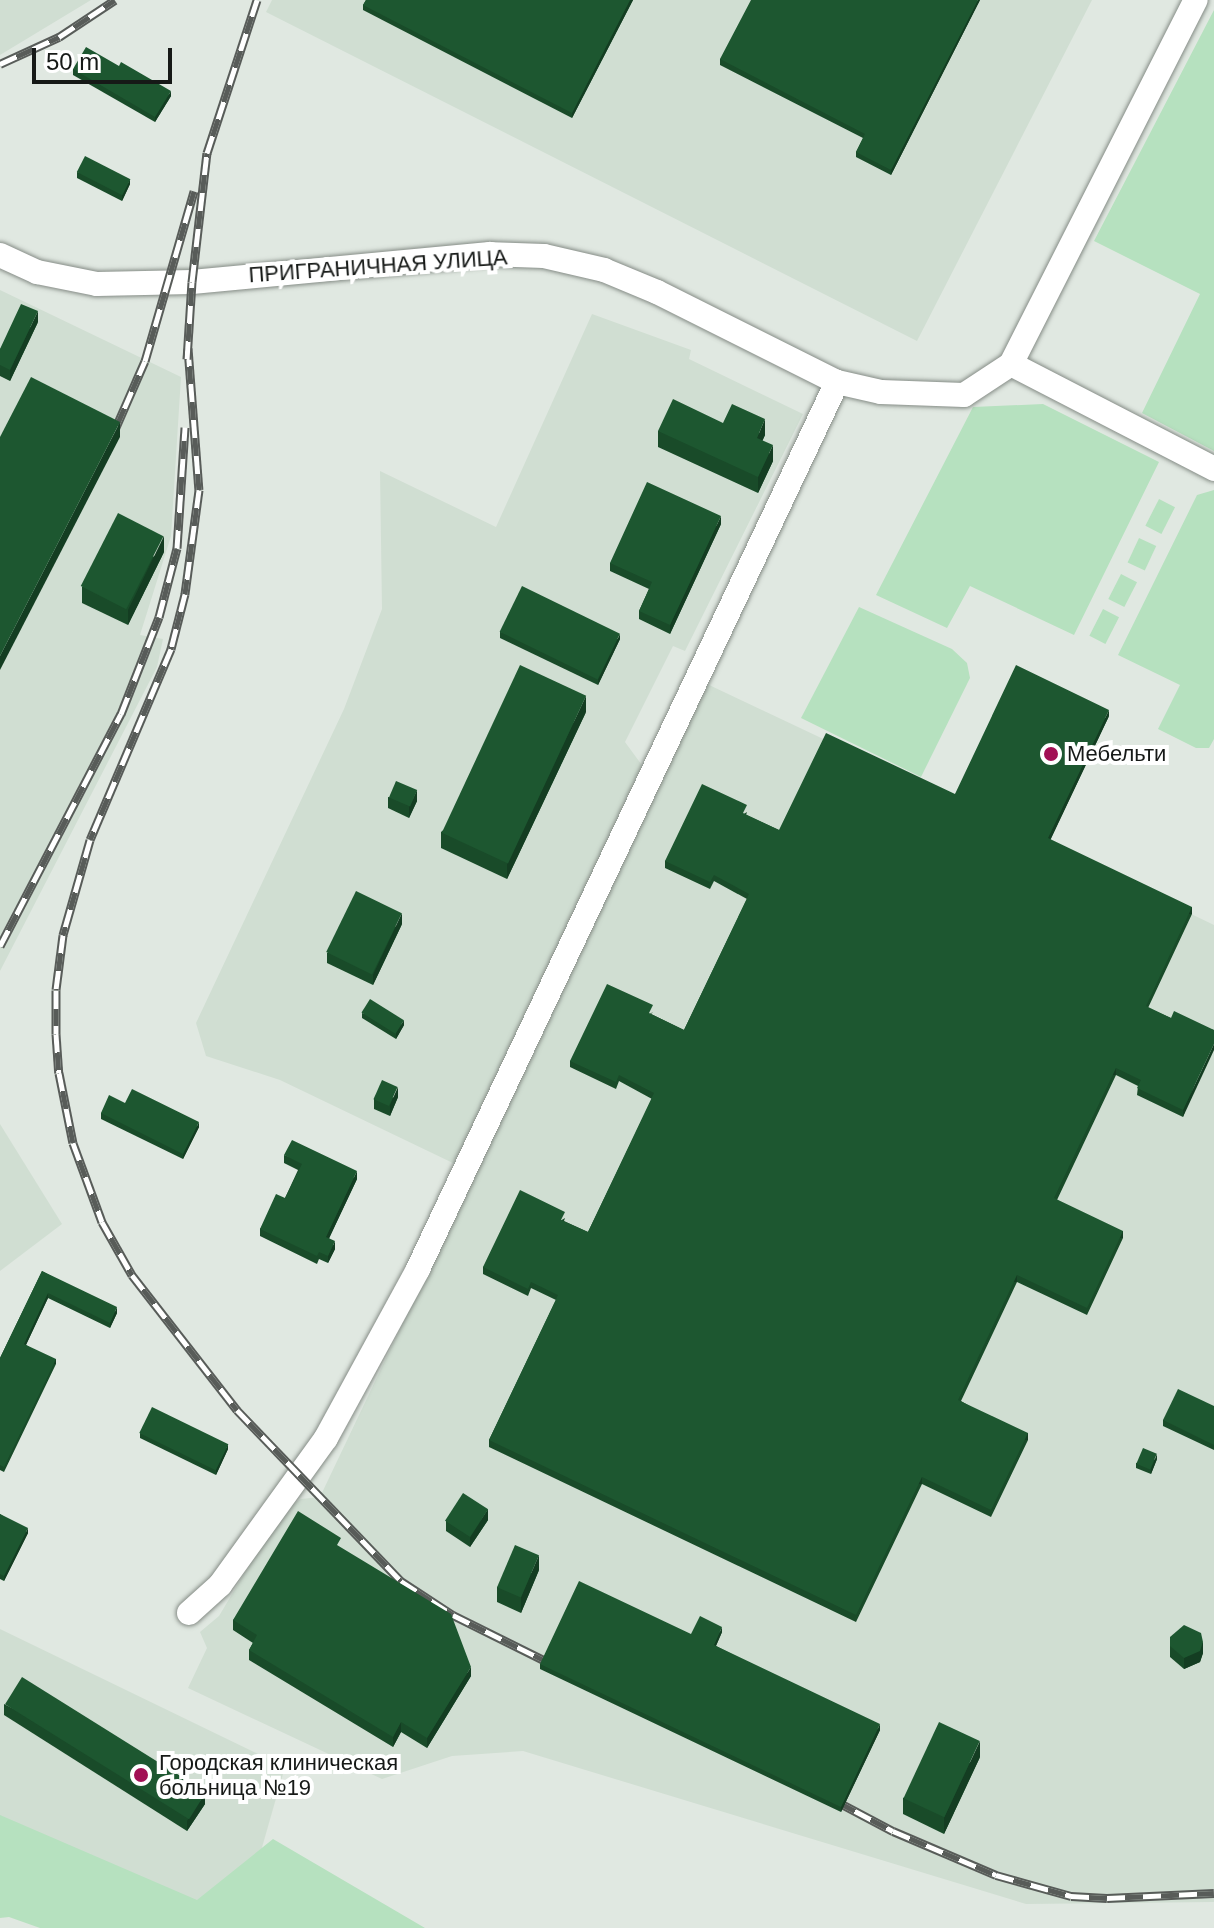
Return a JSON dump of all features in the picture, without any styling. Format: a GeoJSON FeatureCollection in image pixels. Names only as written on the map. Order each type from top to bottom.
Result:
{"type":"FeatureCollection","features":[{"type":"Feature","properties":{"kind":"street"},"geometry":{"type":"LineString","coordinates":[[1196,0],[1011,364],[1214,469]]}},
{"type":"Feature","properties":{"kind":"street","name":"ПРИГРАНИЧНАЯ УЛИЦА"},"geometry":{"type":"LineString","coordinates":[[0,255],[37,272],[97,284],[192,282],[490,254],[544,256],[604,270],[657,292],[837,382],[881,392],[964,395],[1011,364]]}},
{"type":"Feature","properties":{"kind":"street"},"geometry":{"type":"LineString","coordinates":[[189,1613],[220,1585],[318,1451],[418,1269],[837,382]]}},
{"type":"Feature","properties":{"kind":"shaded area"},"geometry":{"type":"Polygon","coordinates":[[[0,0],[91,0],[0,55],[0,0]]]}},
{"type":"Feature","properties":{"kind":"shaded area"},"geometry":{"type":"Polygon","coordinates":[[[272,0],[1092,0],[917,341],[266,12],[272,0]]]}},
{"type":"Feature","properties":{"kind":"shaded area"},"geometry":{"type":"Polygon","coordinates":[[[0,290],[181,377],[171,536],[140,635],[163,639],[157,667],[0,971],[0,290]]]}},
{"type":"Feature","properties":{"kind":"shaded area"},"geometry":{"type":"Polygon","coordinates":[[[592,314],[691,350],[689,359],[803,414],[685,651],[673,646],[625,742],[644,768],[455,1164],[280,1080],[206,1056],[196,1023],[344,709],[382,609],[380,471],[496,527],[592,314]]]}},
{"type":"Feature","properties":{"kind":"shaded area"},"geometry":{"type":"Polygon","coordinates":[[[707,684],[963,805],[974,784],[1058,824],[1048,845],[1214,925],[1214,1902],[1026,1904],[523,1751],[452,1756],[382,1779],[188,1688],[207,1648],[200,1632],[219,1616],[282,1510],[301,1499],[320,1497],[707,684]]]}},
{"type":"Feature","properties":{"kind":"shaded area"},"geometry":{"type":"Polygon","coordinates":[[[0,1124],[62,1224],[0,1271],[0,1124]]]}},
{"type":"Feature","properties":{"kind":"shaded area","name":"Городская клиническая больница №19"},"geometry":{"type":"Polygon","coordinates":[[[0,1629],[285,1767],[239,1928],[0,1829],[0,1629]]]}},
{"type":"Feature","properties":{"kind":"green space"},"geometry":{"type":"Polygon","coordinates":[[[1214,10],[1214,451],[1142,413],[1200,294],[1094,241],[1214,10]]]}},
{"type":"Feature","properties":{"kind":"green space"},"geometry":{"type":"Polygon","coordinates":[[[1043,404],[1159,462],[1074,635],[970,586],[947,628],[876,595],[973,407],[1043,404]]]}},
{"type":"Feature","properties":{"kind":"green space"},"geometry":{"type":"Polygon","coordinates":[[[1214,490],[1214,739],[1209,748],[1196,748],[1158,729],[1180,685],[1118,655],[1197,495],[1214,490]]]}},
{"type":"Feature","properties":{"kind":"green space"},"geometry":{"type":"Polygon","coordinates":[[[1159,499],[1175,507],[1161,534],[1145,526],[1159,499]]]}},
{"type":"Feature","properties":{"kind":"green space"},"geometry":{"type":"Polygon","coordinates":[[[1139,538],[1156,546],[1145,571],[1128,562],[1139,538]]]}},
{"type":"Feature","properties":{"kind":"green space"},"geometry":{"type":"Polygon","coordinates":[[[1121,574],[1137,582],[1124,607],[1108,599],[1121,574]]]}},
{"type":"Feature","properties":{"kind":"green space"},"geometry":{"type":"Polygon","coordinates":[[[859,607],[952,649],[967,663],[970,678],[921,777],[801,718],[859,607]]]}},
{"type":"Feature","properties":{"kind":"green space"},"geometry":{"type":"Polygon","coordinates":[[[1103,609],[1119,617],[1105,644],[1089,636],[1103,609]]]}},
{"type":"Feature","properties":{"kind":"green space"},"geometry":{"type":"Polygon","coordinates":[[[0,1815],[197,1900],[273,1839],[425,1928],[40,1928],[9,1917],[0,1918],[0,1815]]]}},
{"type":"Feature","properties":{"kind":"building"},"geometry":{"type":"Polygon","coordinates":[[[366,0],[630,0],[572,113],[363,5],[366,0]]]}},
{"type":"Feature","properties":{"kind":"building"},"geometry":{"type":"Polygon","coordinates":[[[751,0],[978,0],[891,170],[856,152],[865,134],[720,59],[751,0]]]}},
{"type":"Feature","properties":{"kind":"building"},"geometry":{"type":"Polygon","coordinates":[[[86,47],[119,66],[121,62],[171,91],[155,117],[73,69],[86,47]]]}},
{"type":"Feature","properties":{"kind":"building"},"geometry":{"type":"Polygon","coordinates":[[[85,156],[130,179],[122,195],[77,172],[85,156]]]}},
{"type":"Feature","properties":{"kind":"building"},"geometry":{"type":"Polygon","coordinates":[[[21,304],[38,311],[10,370],[0,365],[0,349],[21,304]]]}},
{"type":"Feature","properties":{"kind":"building"},"geometry":{"type":"Polygon","coordinates":[[[31,377],[120,422],[0,656],[0,437],[31,377]]]}},
{"type":"Feature","properties":{"kind":"building"},"geometry":{"type":"Polygon","coordinates":[[[673,399],[723,423],[732,404],[765,419],[757,438],[773,445],[758,477],[658,431],[673,399]]]}},
{"type":"Feature","properties":{"kind":"building"},"geometry":{"type":"Polygon","coordinates":[[[647,482],[721,516],[670,625],[639,611],[652,582],[610,563],[647,482]]]}},
{"type":"Feature","properties":{"kind":"building"},"geometry":{"type":"Polygon","coordinates":[[[118,513],[163,536],[126,609],[81,586],[118,513]]]}},
{"type":"Feature","properties":{"kind":"building"},"geometry":{"type":"Polygon","coordinates":[[[522,586],[620,634],[598,680],[500,632],[522,586]]]}},
{"type":"Feature","properties":{"kind":"building"},"geometry":{"type":"Polygon","coordinates":[[[520,665],[586,696],[508,864],[442,833],[520,665]]]}},
{"type":"Feature","properties":{"kind":"building"},"geometry":{"type":"Polygon","coordinates":[[[1016,665],[1109,710],[1048,838],[1192,907],[1146,1006],[1171,1018],[1174,1011],[1214,1030],[1214,1044],[1183,1110],[1137,1088],[1141,1080],[1116,1068],[1054,1198],[1123,1231],[1087,1308],[1017,1275],[958,1400],[1028,1433],[991,1510],[922,1477],[856,1615],[489,1440],[558,1295],[531,1282],[528,1289],[483,1267],[520,1190],[565,1212],[561,1220],[588,1232],[654,1093],[619,1075],[616,1082],[570,1061],[607,984],[653,1005],[649,1013],[684,1030],[749,894],[714,875],[710,882],[665,861],[702,784],[747,805],[743,813],[779,830],[826,733],[955,794],[1016,665]]]}},
{"type":"Feature","properties":{"kind":"building"},"geometry":{"type":"Polygon","coordinates":[[[396,781],[417,790],[410,807],[389,798],[396,781]]]}},
{"type":"Feature","properties":{"kind":"building"},"geometry":{"type":"Polygon","coordinates":[[[356,891],[402,913],[372,974],[326,952],[356,891]]]}},
{"type":"Feature","properties":{"kind":"building"},"geometry":{"type":"Polygon","coordinates":[[[370,999],[404,1020],[395,1034],[362,1013],[370,999]]]}},
{"type":"Feature","properties":{"kind":"building"},"geometry":{"type":"Polygon","coordinates":[[[382,1080],[398,1087],[389,1106],[373,1099],[382,1080]]]}},
{"type":"Feature","properties":{"kind":"building"},"geometry":{"type":"Polygon","coordinates":[[[132,1089],[199,1122],[183,1154],[101,1113],[109,1095],[125,1103],[132,1089]]]}},
{"type":"Feature","properties":{"kind":"building"},"geometry":{"type":"Polygon","coordinates":[[[292,1140],[357,1171],[326,1237],[335,1241],[328,1256],[319,1252],[317,1256],[260,1229],[276,1194],[285,1198],[302,1164],[284,1155],[292,1140]]]}},
{"type":"Feature","properties":{"kind":"building"},"geometry":{"type":"Polygon","coordinates":[[[42,1271],[117,1307],[110,1323],[48,1293],[24,1344],[56,1359],[4,1467],[0,1465],[0,1358],[42,1271]]]}},
{"type":"Feature","properties":{"kind":"building"},"geometry":{"type":"Polygon","coordinates":[[[1178,1389],[1214,1406],[1214,1445],[1163,1420],[1178,1389]]]}},
{"type":"Feature","properties":{"kind":"building"},"geometry":{"type":"Polygon","coordinates":[[[152,1407],[228,1444],[216,1470],[139,1433],[152,1407]]]}},
{"type":"Feature","properties":{"kind":"building"},"geometry":{"type":"Polygon","coordinates":[[[1143,1448],[1157,1454],[1150,1470],[1136,1464],[1143,1448]]]}},
{"type":"Feature","properties":{"kind":"building"},"geometry":{"type":"Polygon","coordinates":[[[463,1493],[488,1509],[470,1537],[445,1521],[463,1493]]]}},
{"type":"Feature","properties":{"kind":"building"},"geometry":{"type":"Polygon","coordinates":[[[298,1511],[341,1538],[337,1545],[451,1614],[471,1667],[427,1738],[401,1722],[393,1737],[249,1650],[257,1635],[233,1620],[298,1511]]]}},
{"type":"Feature","properties":{"kind":"building"},"geometry":{"type":"Polygon","coordinates":[[[0,1514],[28,1528],[4,1576],[0,1574],[0,1514]]]}},
{"type":"Feature","properties":{"kind":"building"},"geometry":{"type":"Polygon","coordinates":[[[515,1545],[539,1555],[521,1598],[497,1587],[515,1545]]]}},
{"type":"Feature","properties":{"kind":"building"},"geometry":{"type":"Polygon","coordinates":[[[579,1581],[691,1634],[700,1616],[722,1627],[714,1645],[880,1724],[841,1807],[540,1664],[579,1581]]]}},
{"type":"Feature","properties":{"kind":"building"},"geometry":{"type":"Polygon","coordinates":[[[1184,1625],[1201,1633],[1203,1642],[1200,1651],[1184,1658],[1170,1646],[1170,1637],[1184,1625]]]}},
{"type":"Feature","properties":{"kind":"building"},"geometry":{"type":"Polygon","coordinates":[[[22,1677],[206,1792],[189,1819],[5,1704],[22,1677]]]}},
{"type":"Feature","properties":{"kind":"building"},"geometry":{"type":"Polygon","coordinates":[[[939,1722],[980,1741],[944,1817],[904,1798],[939,1722]]]}},
{"type":"Feature","properties":{"kind":"railway"},"geometry":{"type":"LineString","coordinates":[[0,64],[59,37],[115,0]]}},
{"type":"Feature","properties":{"kind":"railway"},"geometry":{"type":"LineString","coordinates":[[187,359],[192,282],[207,153],[257,0]]}},
{"type":"Feature","properties":{"kind":"railway"},"geometry":{"type":"LineString","coordinates":[[110,441],[145,361],[194,191]]}},
{"type":"Feature","properties":{"kind":"railway"},"geometry":{"type":"LineString","coordinates":[[188,348],[199,490],[185,594],[171,649],[90,840],[63,935],[56,990],[56,1034],[59,1073],[73,1143],[102,1222],[132,1275],[237,1410],[401,1581],[453,1615],[564,1670]]}},
{"type":"Feature","properties":{"kind":"railway"},"geometry":{"type":"LineString","coordinates":[[0,946],[121,714],[159,617],[177,548],[185,427]]}},
{"type":"Feature","properties":{"kind":"railway"},"geometry":{"type":"LineString","coordinates":[[823,1794],[893,1831],[996,1875],[1071,1896],[1107,1898],[1214,1893]]}},
{"type":"Feature","properties":{"kind":"place","name":"Мебельти"},"geometry":{"type":"Point","coordinates":[1051,754]}},
{"type":"Feature","properties":{"kind":"place","name":"Городская клиническая больница №19"},"geometry":{"type":"Point","coordinates":[141,1775]}}]}
